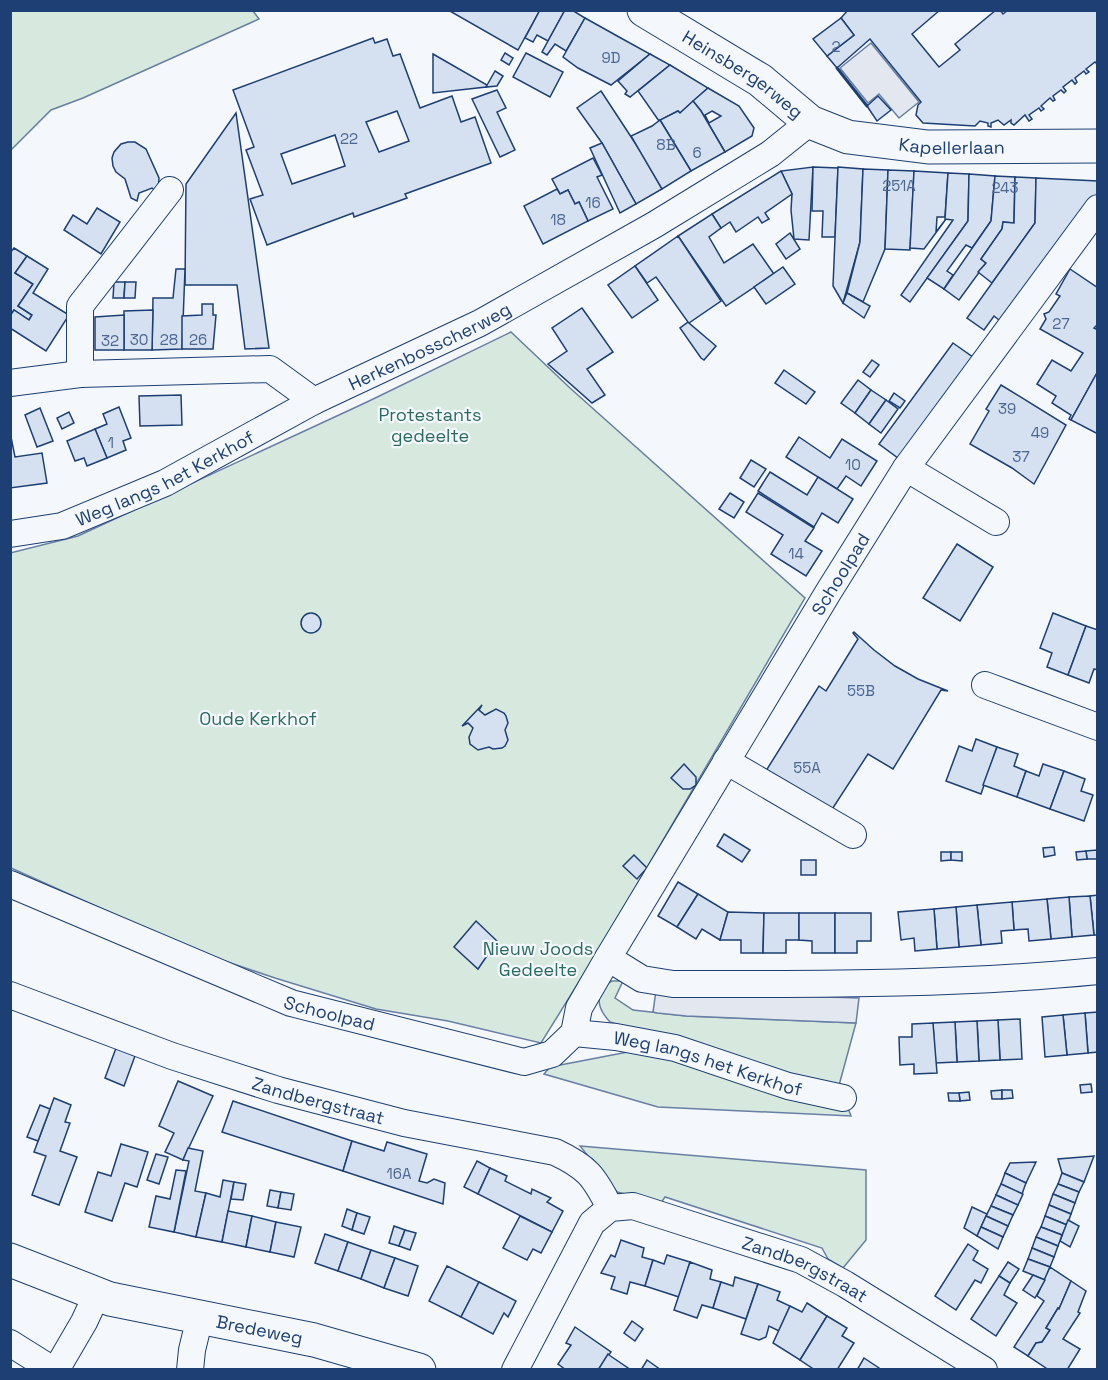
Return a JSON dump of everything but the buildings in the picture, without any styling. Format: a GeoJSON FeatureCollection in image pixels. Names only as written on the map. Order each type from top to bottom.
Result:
{"type":"FeatureCollection","features":[{"type":"Feature","properties":{"kind":"street","name":"Heinsbergerweg"},"geometry":{"type":"LineString","coordinates":[[644,10],[760,80],[810,122]]}},
{"type":"Feature","properties":{"kind":"street","name":"Kapellerlaan"},"geometry":{"type":"LineString","coordinates":[[810,122],[848,137],[928,147],[1098,146]]}},
{"type":"Feature","properties":{"kind":"street","name":"Herkenbosscherweg"},"geometry":{"type":"LineString","coordinates":[[314,401],[480,324],[654,225],[770,154],[810,122]]}},
{"type":"Feature","properties":{"kind":"street"},"geometry":{"type":"LineString","coordinates":[[80,374],[80,306],[170,190]]}},
{"type":"Feature","properties":{"kind":"street","name":"Schoolpad"},"geometry":{"type":"LineString","coordinates":[[10,884],[291,1003],[524,1062],[552,1054],[574,1033],[579,1008],[608,958],[829,591],[906,468],[1098,207]]}},
{"type":"Feature","properties":{"kind":"street"},"geometry":{"type":"LineString","coordinates":[[10,383],[80,374],[270,369],[314,401]]}},
{"type":"Feature","properties":{"kind":"street","name":"Weg langs het Kerkhof"},"geometry":{"type":"LineString","coordinates":[[10,534],[62,526],[165,483],[314,401]]}},
{"type":"Feature","properties":{"kind":"street"},"geometry":{"type":"LineString","coordinates":[[906,468],[996,522]]}},
{"type":"Feature","properties":{"kind":"street"},"geometry":{"type":"LineString","coordinates":[[985,686],[1098,727]]}},
{"type":"Feature","properties":{"kind":"street"},"geometry":{"type":"LineString","coordinates":[[726,761],[853,835]]}},
{"type":"Feature","properties":{"kind":"street"},"geometry":{"type":"LineString","coordinates":[[608,958],[642,979],[673,984],[881,984],[1098,971]]}},
{"type":"Feature","properties":{"kind":"street","name":"Zandbergstraat"},"geometry":{"type":"LineString","coordinates":[[10,995],[172,1056],[278,1090],[404,1123],[555,1152],[577,1162],[597,1183],[610,1208],[633,1206],[801,1260],[845,1284],[984,1370]]}},
{"type":"Feature","properties":{"kind":"street","name":"Weg langs het Kerkhof"},"geometry":{"type":"LineString","coordinates":[[574,1033],[615,1037],[675,1048],[788,1086],[843,1098]]}},
{"type":"Feature","properties":{"kind":"street"},"geometry":{"type":"LineString","coordinates":[[515,1370],[592,1223],[610,1208]]}},
{"type":"Feature","properties":{"kind":"street","name":"Bredeweg"},"geometry":{"type":"LineString","coordinates":[[10,1260],[110,1299],[314,1340],[419,1370]]}},
{"type":"Feature","properties":{"kind":"street"},"geometry":{"type":"LineString","coordinates":[[10,1343],[54,1370],[84,1322],[97,1294]]}},
{"type":"Feature","properties":{"kind":"street"},"geometry":{"type":"LineString","coordinates":[[190,1370],[200,1317]]}},
{"type":"Feature","properties":{"kind":"green space"},"geometry":{"type":"Polygon","coordinates":[[[11,11],[253,11],[259,19],[83,98],[51,110],[11,150],[11,11]]]}},
{"type":"Feature","properties":{"kind":"green space","name":"Oude Kerkhof"},"geometry":{"type":"Polygon","coordinates":[[[511,332],[570,388],[805,598],[598,951],[541,1043],[448,1021],[376,1009],[275,978],[198,952],[11,868],[10,553],[78,536],[367,402],[511,332]]]}},
{"type":"Feature","properties":{"kind":"green space"},"geometry":{"type":"Polygon","coordinates":[[[612,981],[623,981],[615,998],[633,1010],[687,1016],[856,1023],[838,1089],[787,1076],[610,1022],[601,1010],[599,997],[601,987],[612,981]]]}},
{"type":"Feature","properties":{"kind":"green space"},"geometry":{"type":"Polygon","coordinates":[[[638,1050],[846,1103],[851,1116],[658,1107],[544,1074],[550,1067],[638,1050]]]}},
{"type":"Feature","properties":{"kind":"green space"},"geometry":{"type":"Polygon","coordinates":[[[580,1146],[866,1170],[866,1240],[843,1268],[828,1259],[822,1248],[665,1197],[661,1203],[617,1192],[580,1146]]]}},
{"type":"Feature","properties":{"kind":"shaded area"},"geometry":{"type":"Polygon","coordinates":[[[871,43],[919,102],[899,118],[879,94],[868,103],[840,68],[871,43]]]}},
{"type":"Feature","properties":{"kind":"shaded area"},"geometry":{"type":"Polygon","coordinates":[[[656,991],[859,998],[856,1023],[657,1013],[653,1012],[656,991]]]}},
{"type":"Feature","properties":{"kind":"wall"},"geometry":{"type":"LineString","coordinates":[[837,68],[867,106]]}},
{"type":"Feature","properties":{"kind":"park label","name":"Protestants gedeelte"},"geometry":{"type":"Point","coordinates":[430,424]}},
{"type":"Feature","properties":{"kind":"park label","name":"Nieuw Joods Gedeelte"},"geometry":{"type":"Point","coordinates":[538,958]}}]}
